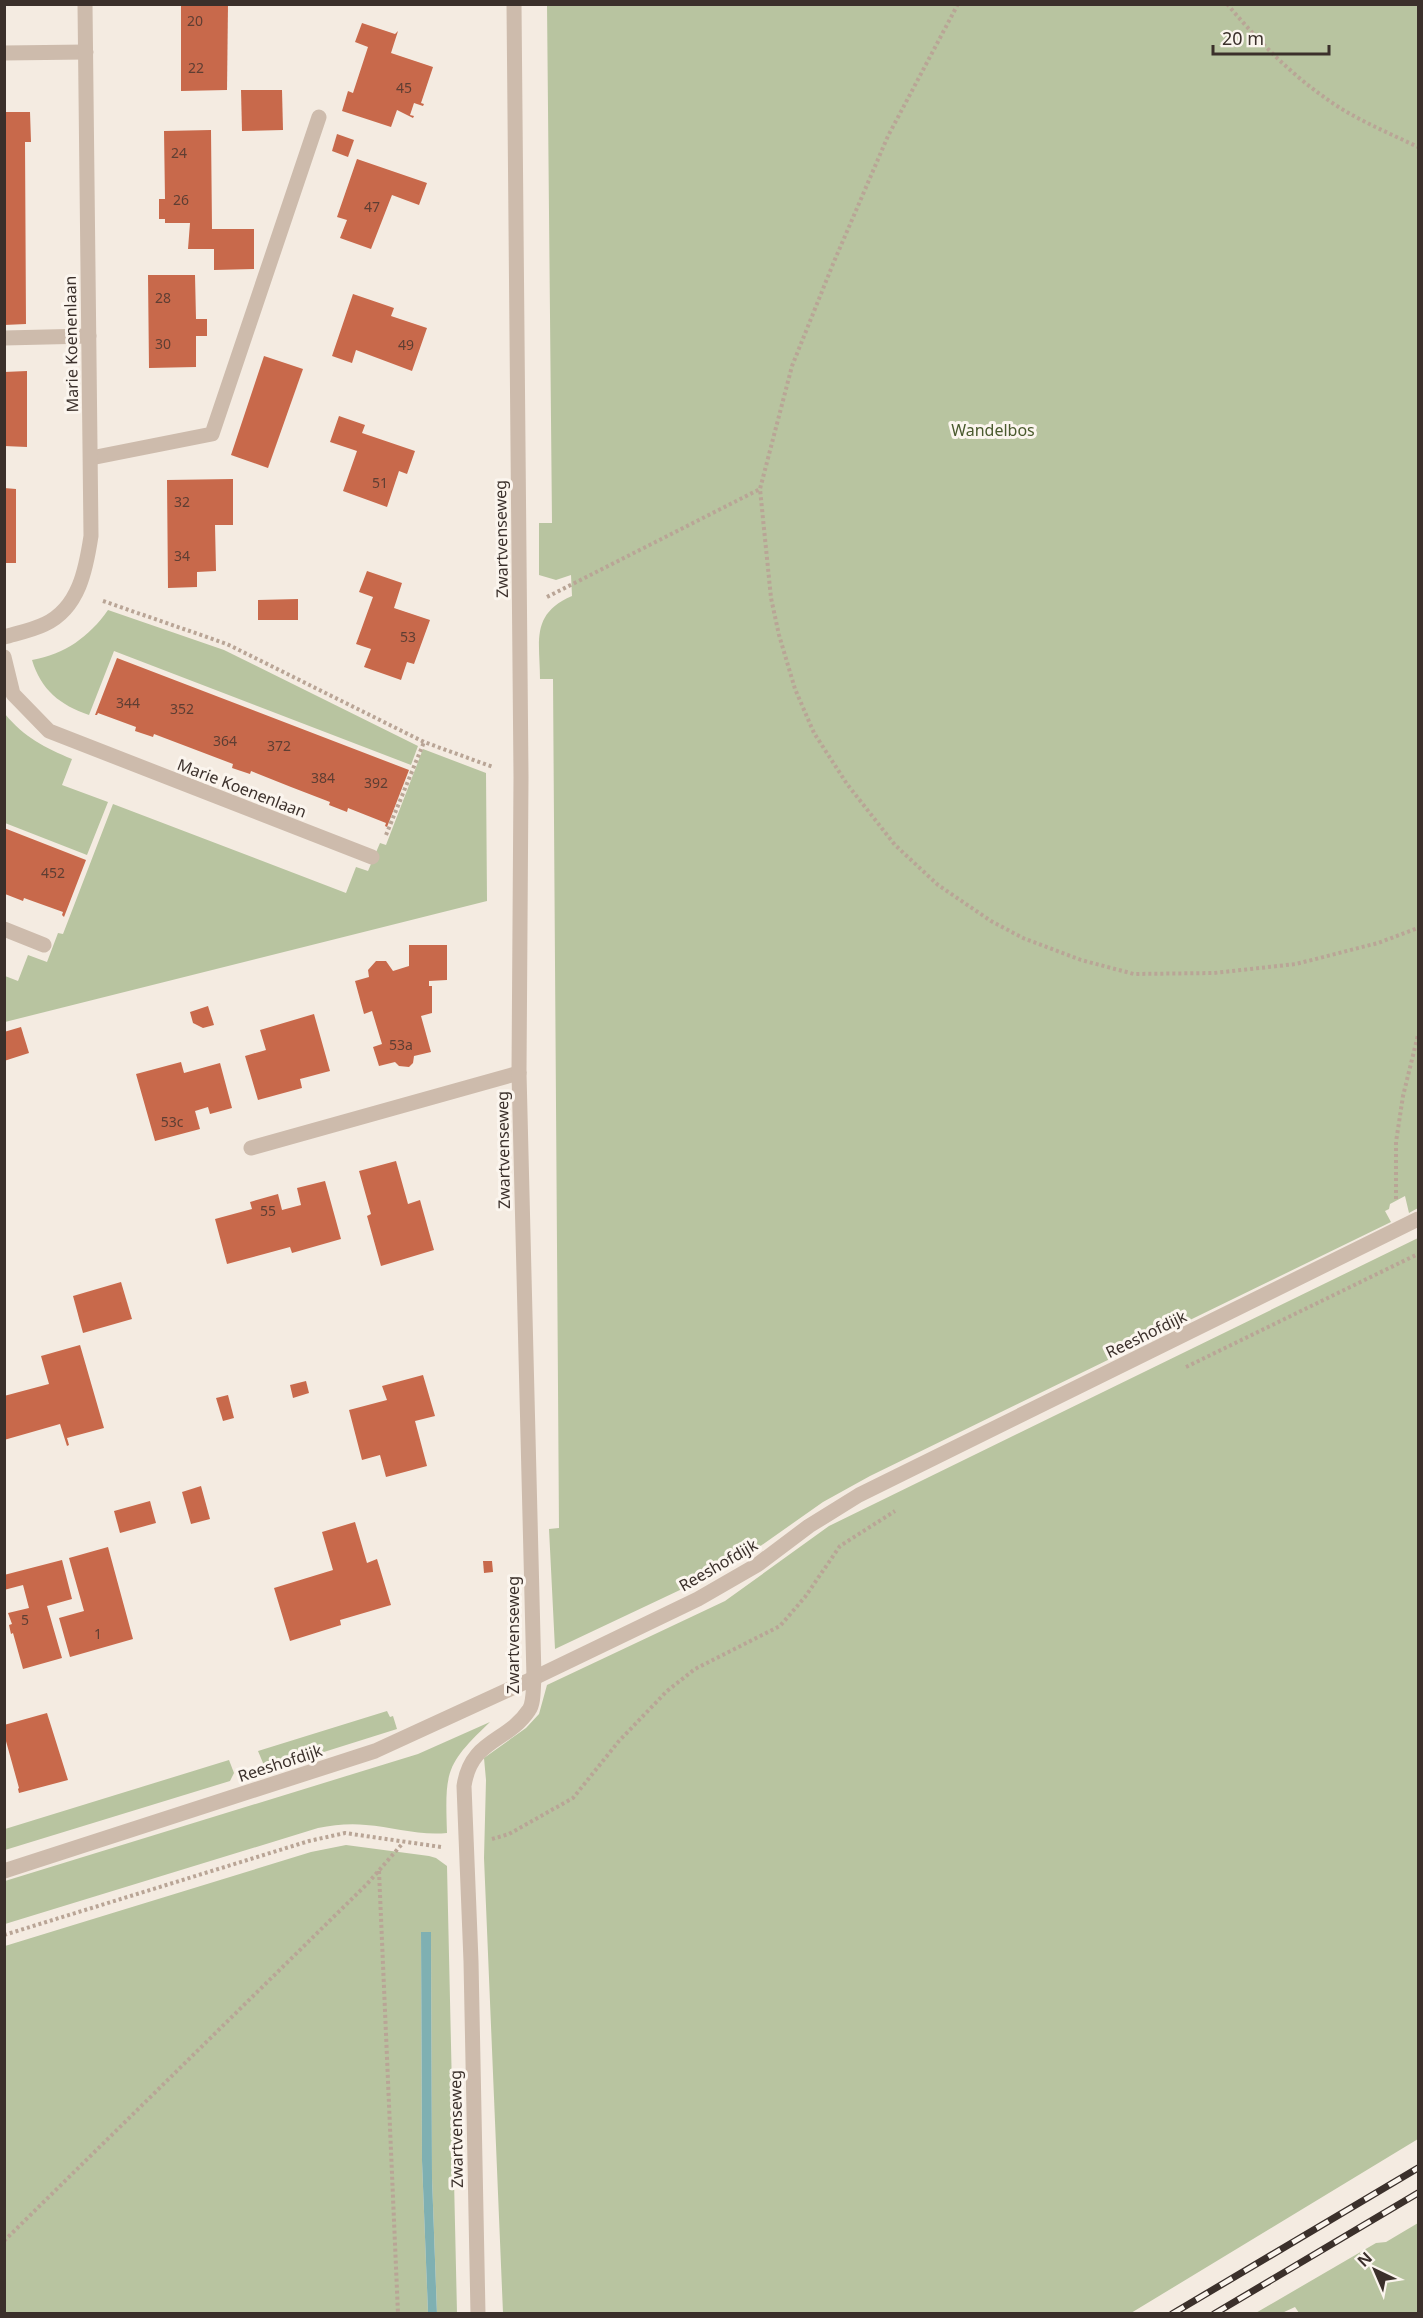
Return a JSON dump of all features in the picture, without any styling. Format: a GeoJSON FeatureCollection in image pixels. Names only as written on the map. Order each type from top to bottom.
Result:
{"type":"FeatureCollection","features":[{"type":"Feature","properties":{"kind":"street","name":"Marie Koenenlaan"},"geometry":{"type":"LineString","coordinates":[[4,637],[46,624],[65,611],[86,568],[91,536],[85,4]]}},
{"type":"Feature","properties":{"kind":"street","name":"Zwartvenseweg"},"geometry":{"type":"LineString","coordinates":[[478,2313],[471,1961],[464,1786],[466,1769],[480,1750],[517,1724],[530,1709],[534,1678],[519,1073],[521,777],[514,4]]}},
{"type":"Feature","properties":{"kind":"street"},"geometry":{"type":"LineString","coordinates":[[4,52],[86,52]]}},
{"type":"Feature","properties":{"kind":"street"},"geometry":{"type":"LineString","coordinates":[[91,458],[212,434],[319,117]]}},
{"type":"Feature","properties":{"kind":"street"},"geometry":{"type":"LineString","coordinates":[[4,338],[89,336]]}},
{"type":"Feature","properties":{"kind":"street","name":"Marie Koenenlaan"},"geometry":{"type":"LineString","coordinates":[[4,657],[13,694],[49,731],[372,857]]}},
{"type":"Feature","properties":{"kind":"street"},"geometry":{"type":"LineString","coordinates":[[4,929],[44,945]]}},
{"type":"Feature","properties":{"kind":"street","name":"Zwartvenseweg"},"geometry":{"type":"LineString","coordinates":[[251,1148],[519,1073]]}},
{"type":"Feature","properties":{"kind":"street","name":"Reeshofdijk"},"geometry":{"type":"LineString","coordinates":[[4,1871],[375,1751],[534,1678],[698,1599],[757,1565],[809,1526],[859,1496],[1419,1219]]}},
{"type":"Feature","properties":{"kind":"path"},"geometry":{"type":"LineString","coordinates":[[958,4],[888,136],[832,264],[792,366],[760,489],[771,598],[779,635],[795,689],[814,733],[847,784],[895,845],[938,885],[982,915],[1023,938],[1081,960],[1134,974],[1214,973],[1296,964],[1378,943],[1419,928]]}},
{"type":"Feature","properties":{"kind":"path"},"geometry":{"type":"LineString","coordinates":[[1227,4],[1279,60],[1325,98],[1386,132],[1419,147]]}},
{"type":"Feature","properties":{"kind":"path"},"geometry":{"type":"LineString","coordinates":[[519,606],[556,594],[760,489]]}},
{"type":"Feature","properties":{"kind":"path"},"geometry":{"type":"LineString","coordinates":[[76,591],[227,644],[424,742],[521,777]]}},
{"type":"Feature","properties":{"kind":"path"},"geometry":{"type":"LineString","coordinates":[[372,857],[379,840],[384,841],[424,742]]}},
{"type":"Feature","properties":{"kind":"path"},"geometry":{"type":"LineString","coordinates":[[1401,1228],[1396,1206],[1396,1142],[1402,1096],[1419,1035]]}},
{"type":"Feature","properties":{"kind":"path"},"geometry":{"type":"LineString","coordinates":[[1185,1368],[1419,1254]]}},
{"type":"Feature","properties":{"kind":"path"},"geometry":{"type":"LineString","coordinates":[[4,1935],[309,1841],[345,1833],[431,1847],[466,1846],[509,1834],[573,1798],[619,1741],[667,1691],[695,1668],[780,1626],[805,1597],[840,1546],[901,1508]]}},
{"type":"Feature","properties":{"kind":"path"},"geometry":{"type":"LineString","coordinates":[[4,2241],[379,1871],[403,1843]]}},
{"type":"Feature","properties":{"kind":"path"},"geometry":{"type":"LineString","coordinates":[[379,1871],[398,2313]]}},
{"type":"Feature","properties":{"kind":"green space","name":"Wandelbos"},"geometry":{"type":"Polygon","coordinates":[[[547,5],[1418,5],[1418,1208],[1409,1213],[1405,1196],[1390,1204],[1389,1209],[1385,1211],[1391,1222],[870,1476],[823,1502],[735,1564],[555,1649],[549,1529],[559,1528],[553,679],[540,679],[539,641],[543,620],[549,611],[572,596],[571,575],[556,580],[539,575],[539,523],[552,523],[547,5]]]}},
{"type":"Feature","properties":{"kind":"green space"},"geometry":{"type":"Polygon","coordinates":[[[108,610],[224,650],[418,746],[411,765],[114,651],[89,715],[69,706],[46,688],[32,660],[66,649],[93,628],[108,610]]]}},
{"type":"Feature","properties":{"kind":"green space"},"geometry":{"type":"Polygon","coordinates":[[[5,714],[36,741],[72,759],[62,785],[108,802],[87,855],[5,823],[5,714]]]}},
{"type":"Feature","properties":{"kind":"green space"},"geometry":{"type":"Polygon","coordinates":[[[423,749],[486,773],[487,901],[5,1022],[5,976],[18,981],[28,955],[47,962],[58,933],[63,934],[113,804],[346,893],[356,867],[368,871],[380,843],[386,845],[423,749]]]}},
{"type":"Feature","properties":{"kind":"green space"},"geometry":{"type":"Polygon","coordinates":[[[1418,1238],[1418,2139],[1131,2313],[503,2313],[484,1858],[486,1780],[484,1758],[526,1728],[539,1714],[547,1685],[725,1601],[829,1526],[1418,1238]]]}},
{"type":"Feature","properties":{"kind":"green space"},"geometry":{"type":"Polygon","coordinates":[[[387,1711],[390,1717],[393,1716],[397,1729],[273,1768],[263,1763],[258,1751],[387,1711]]]}},
{"type":"Feature","properties":{"kind":"green space"},"geometry":{"type":"Polygon","coordinates":[[[490,1722],[464,1749],[451,1770],[447,1796],[447,1833],[417,1832],[360,1824],[318,1828],[5,1924],[5,1881],[418,1754],[490,1722]]]}},
{"type":"Feature","properties":{"kind":"green space"},"geometry":{"type":"Polygon","coordinates":[[[229,1760],[234,1773],[230,1781],[5,1850],[5,1829],[229,1760]]]}},
{"type":"Feature","properties":{"kind":"green space"},"geometry":{"type":"Polygon","coordinates":[[[346,1845],[429,1856],[447,1866],[457,2313],[437,2313],[432,2178],[431,1932],[421,1932],[422,2161],[428,2313],[5,2314],[5,1946],[311,1852],[346,1845]]]}},
{"type":"Feature","properties":{"kind":"green space"},"geometry":{"type":"Polygon","coordinates":[[[1418,2223],[1418,2313],[1299,2313],[1295,2307],[1282,2313],[1254,2314],[1376,2243],[1386,2242],[1418,2223]]]}},
{"type":"Feature","properties":{"kind":"water"},"geometry":{"type":"Polygon","coordinates":[[[421,1932],[431,1932],[432,2178],[437,2314],[428,2313],[422,2161],[421,1932]]]}},
{"type":"Feature","properties":{"kind":"building"},"geometry":{"type":"Polygon","coordinates":[[[181,4],[228,4],[227,90],[181,91],[181,4]]]}},
{"type":"Feature","properties":{"kind":"building"},"geometry":{"type":"Polygon","coordinates":[[[362,23],[395,34],[398,31],[391,53],[433,67],[421,103],[424,104],[423,106],[414,103],[410,115],[414,116],[413,118],[397,110],[391,127],[342,111],[348,91],[353,93],[368,47],[355,42],[362,23]]]}},
{"type":"Feature","properties":{"kind":"building"},"geometry":{"type":"Polygon","coordinates":[[[241,90],[282,90],[283,130],[242,131],[241,90]]]}},
{"type":"Feature","properties":{"kind":"building"},"geometry":{"type":"Polygon","coordinates":[[[4,112],[30,112],[31,142],[25,142],[26,324],[4,325],[4,112]]]}},
{"type":"Feature","properties":{"kind":"building"},"geometry":{"type":"Polygon","coordinates":[[[211,130],[212,229],[254,229],[254,269],[214,270],[214,249],[188,249],[190,223],[165,223],[165,219],[159,219],[159,199],[165,199],[164,131],[211,130]]]}},
{"type":"Feature","properties":{"kind":"building"},"geometry":{"type":"Polygon","coordinates":[[[337,134],[354,140],[348,157],[332,151],[337,134]]]}},
{"type":"Feature","properties":{"kind":"building"},"geometry":{"type":"Polygon","coordinates":[[[357,159],[427,183],[419,205],[392,195],[371,249],[340,238],[347,220],[337,217],[357,159]]]}},
{"type":"Feature","properties":{"kind":"building"},"geometry":{"type":"Polygon","coordinates":[[[148,275],[195,275],[196,319],[207,319],[207,336],[196,336],[196,367],[149,368],[148,275]]]}},
{"type":"Feature","properties":{"kind":"building"},"geometry":{"type":"Polygon","coordinates":[[[353,294],[394,308],[391,316],[427,328],[412,371],[356,350],[352,363],[332,356],[353,294]]]}},
{"type":"Feature","properties":{"kind":"building"},"geometry":{"type":"Polygon","coordinates":[[[264,356],[303,369],[268,468],[231,455],[264,356]]]}},
{"type":"Feature","properties":{"kind":"building"},"geometry":{"type":"Polygon","coordinates":[[[27,371],[27,447],[4,446],[4,372],[27,371]]]}},
{"type":"Feature","properties":{"kind":"building"},"geometry":{"type":"Polygon","coordinates":[[[339,416],[365,425],[362,433],[415,451],[407,474],[399,471],[387,507],[343,491],[357,451],[330,442],[339,416]]]}},
{"type":"Feature","properties":{"kind":"building"},"geometry":{"type":"Polygon","coordinates":[[[233,479],[233,525],[215,525],[216,571],[197,572],[197,587],[168,588],[167,480],[233,479]]]}},
{"type":"Feature","properties":{"kind":"building"},"geometry":{"type":"Polygon","coordinates":[[[4,488],[16,489],[16,563],[4,563],[4,488]]]}},
{"type":"Feature","properties":{"kind":"building"},"geometry":{"type":"Polygon","coordinates":[[[367,571],[402,583],[394,608],[430,620],[414,664],[407,662],[401,680],[364,667],[371,649],[356,644],[373,597],[359,592],[367,571]]]}},
{"type":"Feature","properties":{"kind":"building"},"geometry":{"type":"Polygon","coordinates":[[[298,599],[298,620],[258,620],[258,600],[298,599]]]}},
{"type":"Feature","properties":{"kind":"building"},"geometry":{"type":"Polygon","coordinates":[[[117,658],[409,770],[387,827],[386,823],[348,808],[347,812],[329,805],[330,802],[251,771],[250,774],[232,768],[233,764],[154,734],[153,737],[135,731],[136,727],[98,713],[95,715],[117,658]]]}},
{"type":"Feature","properties":{"kind":"building"},"geometry":{"type":"Polygon","coordinates":[[[4,828],[86,860],[64,917],[63,912],[24,898],[23,901],[5,894],[4,828]]]}},
{"type":"Feature","properties":{"kind":"building"},"geometry":{"type":"Polygon","coordinates":[[[409,945],[447,945],[447,980],[429,981],[429,986],[432,986],[432,1013],[421,1016],[431,1052],[414,1056],[413,1063],[409,1067],[399,1066],[395,1062],[379,1066],[373,1047],[382,1044],[372,1011],[364,1014],[355,981],[369,977],[368,970],[376,961],[386,961],[393,971],[409,966],[409,945]]]}},
{"type":"Feature","properties":{"kind":"building"},"geometry":{"type":"Polygon","coordinates":[[[208,1006],[214,1025],[203,1028],[193,1023],[190,1012],[208,1006]]]}},
{"type":"Feature","properties":{"kind":"building"},"geometry":{"type":"Polygon","coordinates":[[[314,1014],[330,1071],[300,1079],[302,1088],[258,1100],[245,1056],[266,1050],[260,1030],[314,1014]]]}},
{"type":"Feature","properties":{"kind":"building"},"geometry":{"type":"Polygon","coordinates":[[[21,1027],[29,1053],[4,1061],[4,1032],[21,1027]]]}},
{"type":"Feature","properties":{"kind":"building"},"geometry":{"type":"Polygon","coordinates":[[[181,1062],[184,1073],[220,1063],[232,1108],[210,1114],[208,1107],[195,1111],[200,1129],[155,1141],[136,1074],[181,1062]]]}},
{"type":"Feature","properties":{"kind":"building"},"geometry":{"type":"Polygon","coordinates":[[[396,1161],[408,1204],[420,1200],[434,1250],[381,1266],[367,1216],[371,1214],[359,1171],[396,1161]]]}},
{"type":"Feature","properties":{"kind":"building"},"geometry":{"type":"Polygon","coordinates":[[[325,1181],[341,1239],[292,1253],[290,1247],[227,1264],[215,1219],[252,1209],[250,1202],[278,1194],[282,1210],[301,1205],[297,1188],[325,1181]]]}},
{"type":"Feature","properties":{"kind":"building"},"geometry":{"type":"Polygon","coordinates":[[[121,1282],[132,1319],[83,1333],[73,1296],[121,1282]]]}},
{"type":"Feature","properties":{"kind":"building"},"geometry":{"type":"Polygon","coordinates":[[[80,1345],[104,1428],[67,1438],[69,1445],[67,1446],[60,1424],[4,1440],[4,1396],[49,1384],[41,1356],[80,1345]]]}},
{"type":"Feature","properties":{"kind":"building"},"geometry":{"type":"Polygon","coordinates":[[[423,1375],[435,1416],[415,1421],[427,1466],[386,1477],[380,1455],[362,1460],[349,1410],[387,1400],[382,1386],[423,1375]]]}},
{"type":"Feature","properties":{"kind":"building"},"geometry":{"type":"Polygon","coordinates":[[[306,1381],[309,1393],[293,1398],[290,1385],[306,1381]]]}},
{"type":"Feature","properties":{"kind":"building"},"geometry":{"type":"Polygon","coordinates":[[[228,1395],[234,1418],[223,1421],[216,1398],[228,1395]]]}},
{"type":"Feature","properties":{"kind":"building"},"geometry":{"type":"Polygon","coordinates":[[[201,1486],[210,1519],[191,1524],[182,1492],[201,1486]]]}},
{"type":"Feature","properties":{"kind":"building"},"geometry":{"type":"Polygon","coordinates":[[[150,1501],[156,1523],[120,1533],[114,1511],[150,1501]]]}},
{"type":"Feature","properties":{"kind":"building"},"geometry":{"type":"Polygon","coordinates":[[[355,1522],[367,1563],[377,1559],[391,1605],[340,1620],[341,1625],[290,1641],[274,1588],[333,1570],[322,1532],[355,1522]]]}},
{"type":"Feature","properties":{"kind":"building"},"geometry":{"type":"Polygon","coordinates":[[[108,1547],[133,1639],[70,1657],[59,1618],[84,1611],[69,1558],[108,1547]]]}},
{"type":"Feature","properties":{"kind":"building"},"geometry":{"type":"Polygon","coordinates":[[[62,1560],[72,1599],[47,1606],[62,1658],[23,1669],[13,1633],[11,1634],[9,1625],[12,1624],[8,1613],[29,1608],[23,1585],[4,1590],[4,1575],[62,1560]]]}},
{"type":"Feature","properties":{"kind":"building"},"geometry":{"type":"Polygon","coordinates":[[[483,1561],[492,1561],[493,1572],[484,1573],[483,1561]]]}},
{"type":"Feature","properties":{"kind":"building"},"geometry":{"type":"Polygon","coordinates":[[[47,1713],[68,1780],[19,1793],[4,1734],[4,1725],[47,1713]]]}},
{"type":"Feature","properties":{"kind":"railway"},"geometry":{"type":"LineString","coordinates":[[1172,2314],[1418,2168]]}},
{"type":"Feature","properties":{"kind":"railway"},"geometry":{"type":"LineString","coordinates":[[1214,2314],[1418,2193]]}}]}
